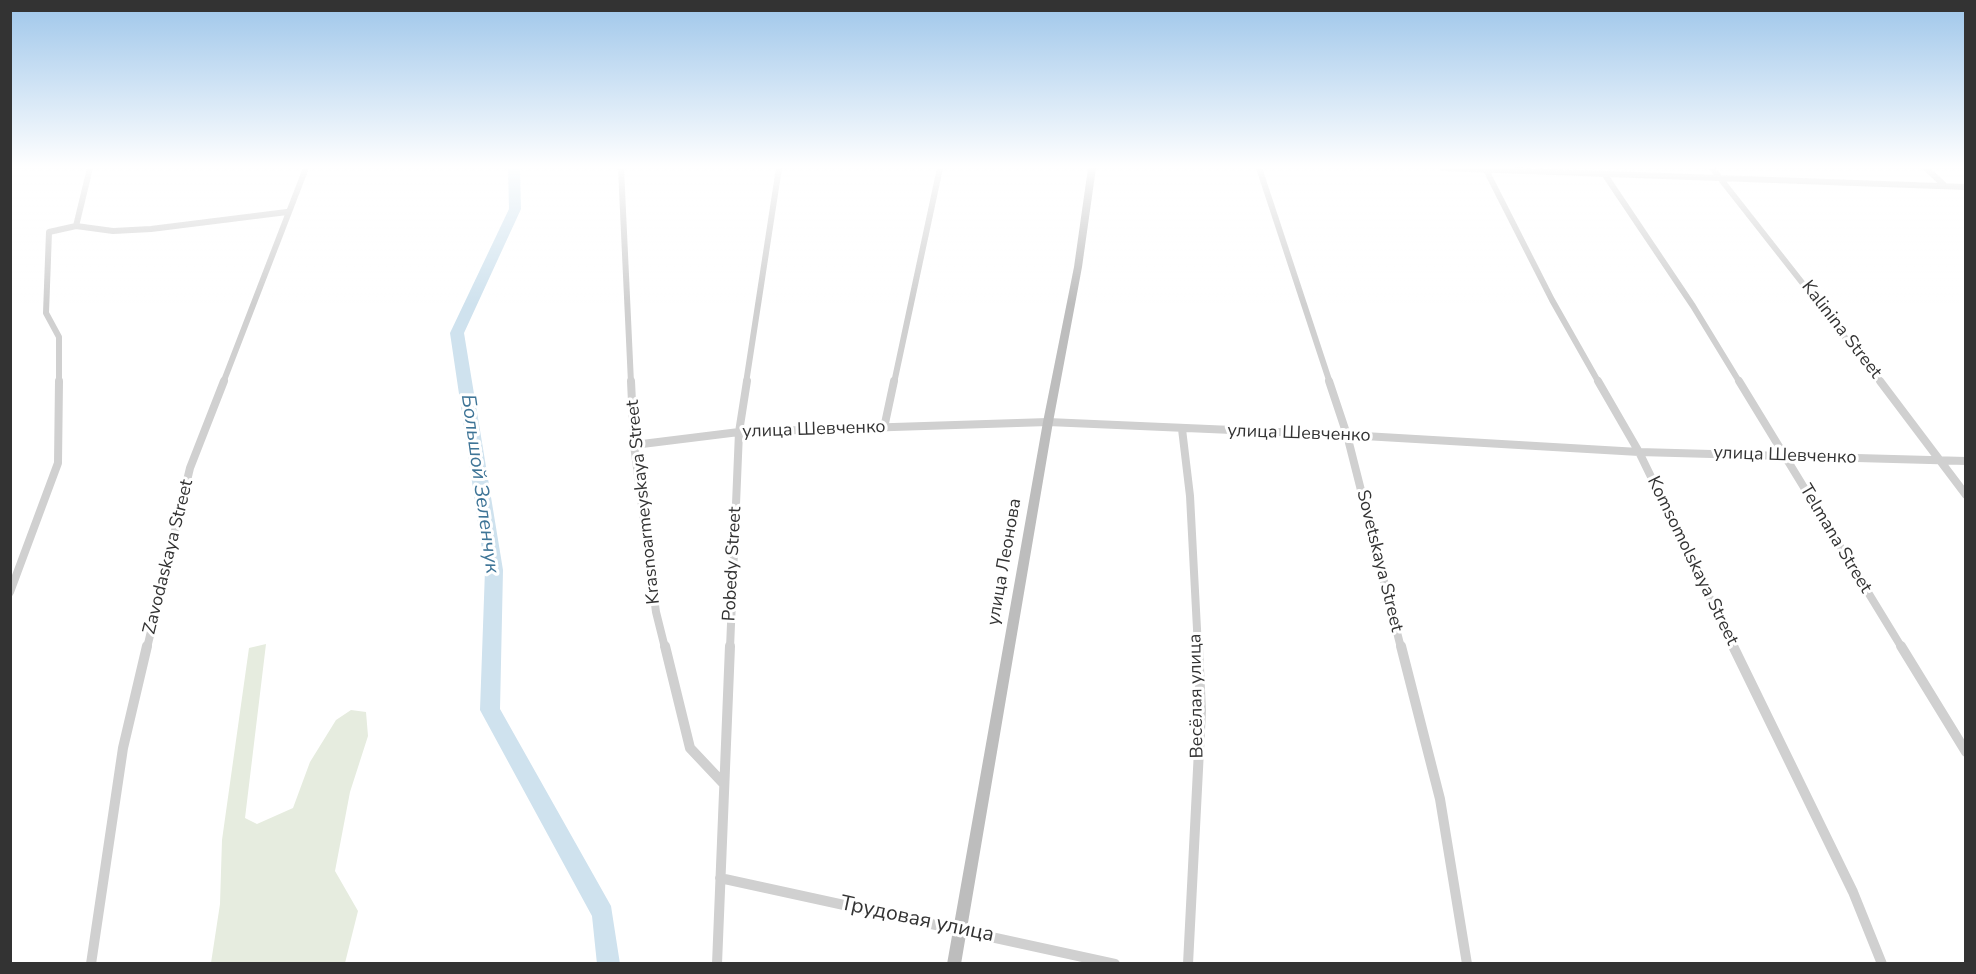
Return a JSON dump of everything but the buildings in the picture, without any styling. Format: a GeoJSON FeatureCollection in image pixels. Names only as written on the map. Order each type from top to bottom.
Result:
{"type":"FeatureCollection","features":[{"type":"Feature","properties":{"kind":"main road","name":"улица Леонова"},"geometry":{"type":"LineString","coordinates":[[954,963],[1086,213]]}},
{"type":"Feature","properties":{"kind":"street"},"geometry":{"type":"LineString","coordinates":[[76,226],[79,213]]}},
{"type":"Feature","properties":{"kind":"street"},"geometry":{"type":"LineString","coordinates":[[10,592],[58,463],[59,337],[46,313],[49,232],[76,226],[114,231],[151,229],[275,213]]}},
{"type":"Feature","properties":{"kind":"street","name":"Zavodaskaya Street"},"geometry":{"type":"LineString","coordinates":[[91,963],[123,748],[190,468],[286,213]]}},
{"type":"Feature","properties":{"kind":"street","name":"Krasnoarmeyskaya Street"},"geometry":{"type":"LineString","coordinates":[[623,213],[634,445],[656,612],[690,748],[723,783]]}},
{"type":"Feature","properties":{"kind":"street","name":"Pobedy Street"},"geometry":{"type":"LineString","coordinates":[[717,963],[739,432],[772,213]]}},
{"type":"Feature","properties":{"kind":"street"},"geometry":{"type":"LineString","coordinates":[[884,428],[930,213]]}},
{"type":"Feature","properties":{"kind":"street","name":"Sovetskaya Street"},"geometry":{"type":"LineString","coordinates":[[1274,213],[1347,435],[1440,799],[1467,963]]}},
{"type":"Feature","properties":{"kind":"street","name":"Komsomolskaya Street"},"geometry":{"type":"LineString","coordinates":[[1508,213],[1552,300],[1639,452],[1853,892],[1882,963]]}},
{"type":"Feature","properties":{"kind":"street","name":"Telmana Street"},"geometry":{"type":"LineString","coordinates":[[1631,213],[1693,306],[1965,752]]}},
{"type":"Feature","properties":{"kind":"street","name":"Kalinina Street"},"geometry":{"type":"LineString","coordinates":[[1749,213],[1827,310],[1965,495]]}},
{"type":"Feature","properties":{"kind":"street","name":"улица Шевченко"},"geometry":{"type":"LineString","coordinates":[[634,445],[739,432],[1048,422],[1347,435],[1639,452],[1965,461]]}},
{"type":"Feature","properties":{"kind":"street","name":"Весёлая улица"},"geometry":{"type":"LineString","coordinates":[[1182,429],[1190,496],[1201,711],[1188,963]]}},
{"type":"Feature","properties":{"kind":"street","name":"Трудовая улица"},"geometry":{"type":"LineString","coordinates":[[720,878],[1115,963]]}},
{"type":"Feature","properties":{"kind":"shaded area"},"geometry":{"type":"Polygon","coordinates":[[[266,644],[245,818],[257,824],[293,808],[310,762],[336,720],[351,710],[366,712],[368,736],[350,792],[335,871],[358,911],[345,963],[211,963],[220,904],[222,840],[249,648],[266,644]]]}},
{"type":"Feature","properties":{"kind":"waterway","name":"Большой Зеленчук"},"geometry":{"type":"LineString","coordinates":[[513,213],[457,333],[494,570],[490,710],[603,914],[609,964]]}}]}
